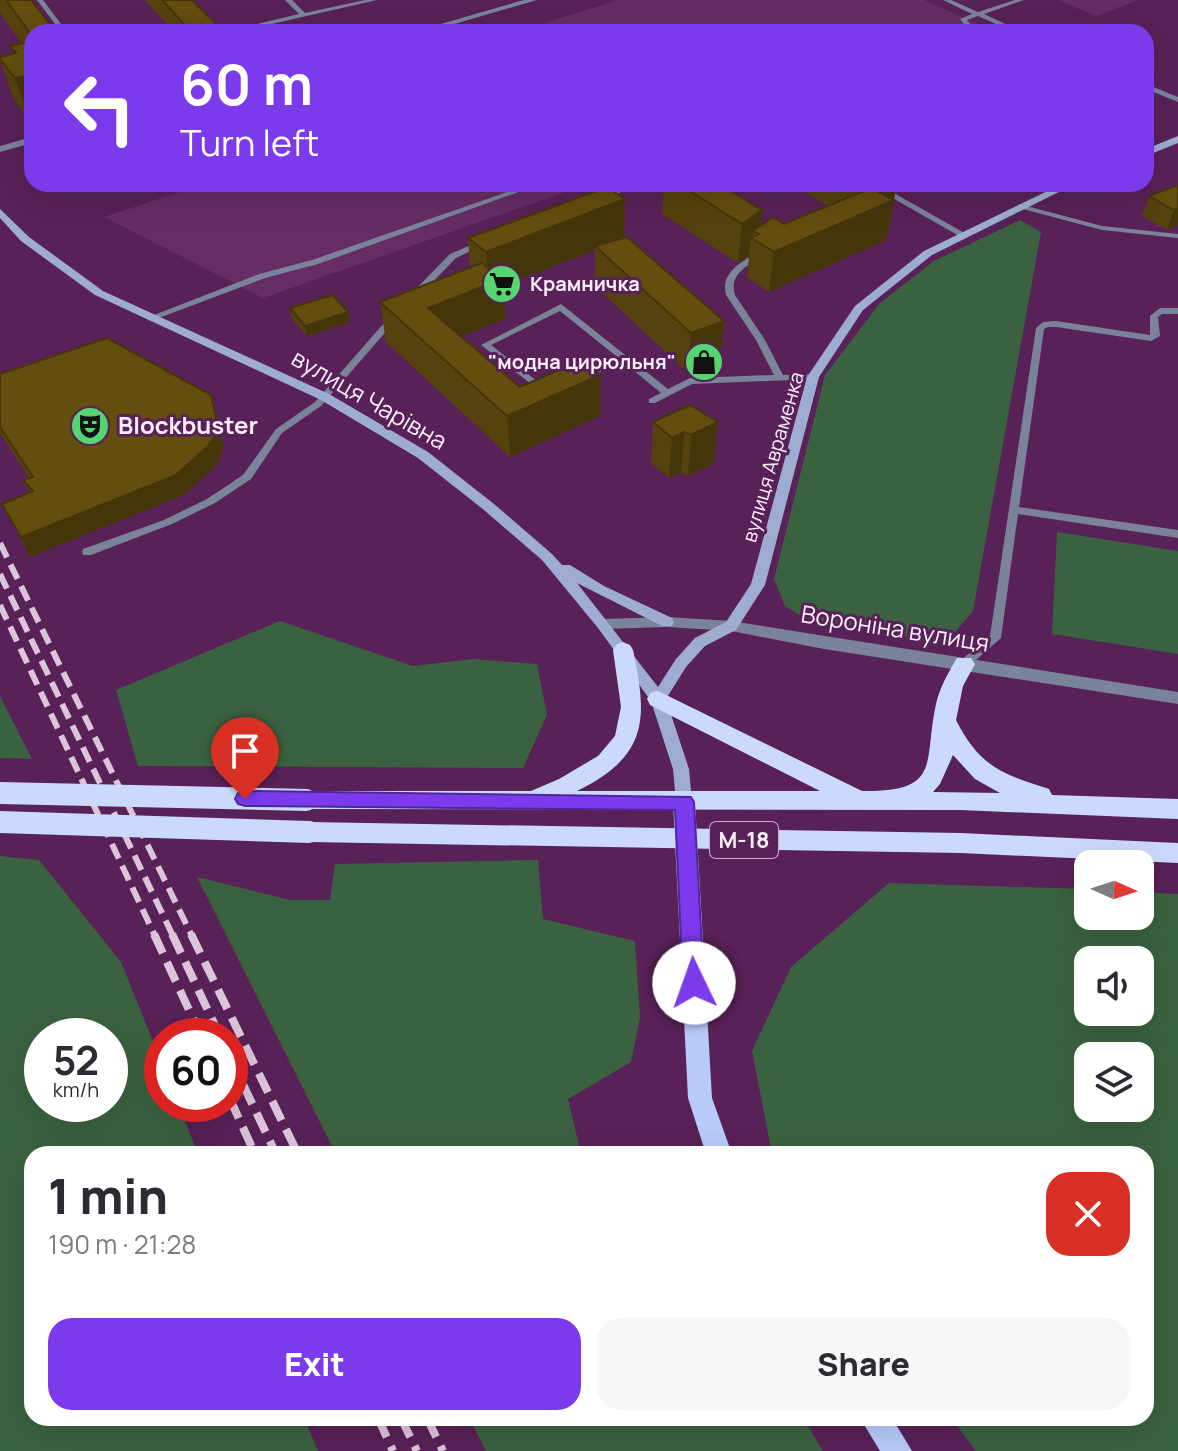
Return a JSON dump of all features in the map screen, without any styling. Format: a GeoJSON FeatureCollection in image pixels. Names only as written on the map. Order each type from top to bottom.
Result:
{"type":"FeatureCollection","features":[{"type":"Feature","properties":{"kind":"highway"},"geometry":{"type":"LineString","coordinates":[[529,801],[577,782],[610,760],[631,725],[630,691],[623,650]]}},
{"type":"Feature","properties":{"kind":"highway"},"geometry":{"type":"LineString","coordinates":[[899,801],[918,793],[932,780],[943,761],[951,687],[964,664]]}},
{"type":"Feature","properties":{"kind":"highway"},"geometry":{"type":"LineString","coordinates":[[658,699],[862,802]]}},
{"type":"Feature","properties":{"kind":"highway"},"geometry":{"type":"LineString","coordinates":[[946,723],[960,752],[989,777],[1023,792],[1084,806]]}},
{"type":"Feature","properties":{"kind":"highway","name":"М-18"},"geometry":{"type":"LineString","coordinates":[[0,793],[306,800],[899,801],[1178,809]]}},
{"type":"Feature","properties":{"kind":"highway","name":"М-18"},"geometry":{"type":"LineString","coordinates":[[0,822],[309,832],[961,843],[1178,853]]}},
{"type":"Feature","properties":{"kind":"main road"},"geometry":{"type":"LineString","coordinates":[[1154,150],[1178,139]]}},
{"type":"Feature","properties":{"kind":"main road","name":"вулиця Авраменка"},"geometry":{"type":"LineString","coordinates":[[731,626],[758,585],[813,377],[859,308],[928,253],[1053,192]]}},
{"type":"Feature","properties":{"kind":"main road","name":"вулиця Чарівна"},"geometry":{"type":"LineString","coordinates":[[0,212],[25,239],[99,293],[325,397],[423,455],[547,557],[603,624],[658,699],[681,769],[684,802]]}},
{"type":"Feature","properties":{"kind":"main road"},"geometry":{"type":"LineString","coordinates":[[547,557],[599,590],[667,622]]}},
{"type":"Feature","properties":{"kind":"main road"},"geometry":{"type":"LineString","coordinates":[[658,699],[681,663],[700,642],[731,626]]}},
{"type":"Feature","properties":{"kind":"main road"},"geometry":{"type":"LineString","coordinates":[[684,802],[700,1098],[716,1146]]}},
{"type":"Feature","properties":{"kind":"main road"},"geometry":{"type":"LineString","coordinates":[[880,1426],[897,1451]]}},
{"type":"Feature","properties":{"kind":"street"},"geometry":{"type":"LineString","coordinates":[[446,24],[533,0]]}},
{"type":"Feature","properties":{"kind":"street"},"geometry":{"type":"LineString","coordinates":[[0,149],[24,142]]}},
{"type":"Feature","properties":{"kind":"street","name":"Вороніна вулиця"},"geometry":{"type":"LineString","coordinates":[[603,624],[667,622],[731,626],[1178,698]]}},
{"type":"Feature","properties":{"kind":"lane"},"geometry":{"type":"LineString","coordinates":[[40,0],[58,24]]}},
{"type":"Feature","properties":{"kind":"lane"},"geometry":{"type":"LineString","coordinates":[[288,0],[303,15]]}},
{"type":"Feature","properties":{"kind":"lane"},"geometry":{"type":"LineString","coordinates":[[263,24],[374,0]]}},
{"type":"Feature","properties":{"kind":"lane"},"geometry":{"type":"LineString","coordinates":[[946,0],[1001,24]]}},
{"type":"Feature","properties":{"kind":"lane"},"geometry":{"type":"LineString","coordinates":[[967,24],[963,19],[1021,0]]}},
{"type":"Feature","properties":{"kind":"lane"},"geometry":{"type":"LineString","coordinates":[[1154,90],[1178,100]]}},
{"type":"Feature","properties":{"kind":"lane"},"geometry":{"type":"LineString","coordinates":[[153,317],[262,276],[315,262],[514,192]]}},
{"type":"Feature","properties":{"kind":"lane"},"geometry":{"type":"LineString","coordinates":[[590,201],[614,192]]}},
{"type":"Feature","properties":{"kind":"lane"},"geometry":{"type":"LineString","coordinates":[[886,192],[964,235]]}},
{"type":"Feature","properties":{"kind":"lane"},"geometry":{"type":"LineString","coordinates":[[1022,206],[1102,228],[1178,236]]}},
{"type":"Feature","properties":{"kind":"lane"},"geometry":{"type":"LineString","coordinates":[[411,300],[453,256],[495,238]]}},
{"type":"Feature","properties":{"kind":"lane"},"geometry":{"type":"LineString","coordinates":[[775,245],[733,274],[727,291],[730,300],[755,330],[780,378]]}},
{"type":"Feature","properties":{"kind":"lane"},"geometry":{"type":"LineString","coordinates":[[560,388],[548,395],[485,345],[561,307],[667,393]]}},
{"type":"Feature","properties":{"kind":"lane"},"geometry":{"type":"LineString","coordinates":[[87,552],[168,522],[230,489],[255,468],[279,431],[325,397],[400,311]]}},
{"type":"Feature","properties":{"kind":"lane"},"geometry":{"type":"LineString","coordinates":[[964,664],[995,638],[1040,328],[1046,324],[1056,324],[1151,338],[1156,336],[1154,316],[1160,311],[1178,311]]}},
{"type":"Feature","properties":{"kind":"lane"},"geometry":{"type":"LineString","coordinates":[[573,382],[622,357]]}},
{"type":"Feature","properties":{"kind":"lane"},"geometry":{"type":"LineString","coordinates":[[652,401],[690,381],[813,377]]}},
{"type":"Feature","properties":{"kind":"lane"},"geometry":{"type":"LineString","coordinates":[[1013,510],[1178,534]]}},
{"type":"Feature","properties":{"kind":"shaded area"},"geometry":{"type":"Polygon","coordinates":[[[619,0],[924,0],[979,24],[540,24],[619,0]]]}},
{"type":"Feature","properties":{"kind":"shaded area"},"geometry":{"type":"Polygon","coordinates":[[[1058,0],[1138,0],[1096,16],[1058,0]]]}},
{"type":"Feature","properties":{"kind":"shaded area"},"geometry":{"type":"Polygon","coordinates":[[[180,192],[565,192],[263,298],[104,217],[180,192]]]}},
{"type":"Feature","properties":{"kind":"green space"},"geometry":{"type":"Polygon","coordinates":[[[1020,220],[1041,232],[973,611],[951,637],[933,641],[807,620],[785,606],[774,579],[825,375],[880,303],[934,261],[1020,220]]]}},
{"type":"Feature","properties":{"kind":"green space"},"geometry":{"type":"Polygon","coordinates":[[[1057,532],[1178,551],[1178,654],[1052,634],[1057,532]]]}},
{"type":"Feature","properties":{"kind":"green space"},"geometry":{"type":"Polygon","coordinates":[[[280,621],[413,666],[473,659],[537,664],[547,715],[523,768],[138,766],[116,690],[280,621]]]}},
{"type":"Feature","properties":{"kind":"green space"},"geometry":{"type":"Polygon","coordinates":[[[0,696],[32,759],[0,758],[0,696]]]}},
{"type":"Feature","properties":{"kind":"green space"},"geometry":{"type":"Polygon","coordinates":[[[0,856],[39,860],[121,962],[144,1019],[144,1122],[185,1122],[195,1146],[24,1146],[24,1426],[307,1426],[318,1451],[0,1451],[0,856]]]}},
{"type":"Feature","properties":{"kind":"green space"},"geometry":{"type":"Polygon","coordinates":[[[538,860],[543,919],[635,941],[640,1018],[631,1062],[568,1099],[579,1146],[332,1146],[197,877],[290,900],[330,900],[335,864],[538,860]]]}},
{"type":"Feature","properties":{"kind":"green space"},"geometry":{"type":"Polygon","coordinates":[[[889,883],[1074,889],[1074,930],[1154,930],[1154,893],[1178,894],[1178,1451],[976,1451],[957,1426],[1154,1426],[1154,1146],[770,1146],[752,1051],[791,967],[889,883]]]}},
{"type":"Feature","properties":{"kind":"green space"},"geometry":{"type":"Polygon","coordinates":[[[473,1426],[808,1426],[823,1451],[486,1451],[473,1426]]]}},
{"type":"Feature","properties":{"kind":"building"},"geometry":{"type":"Polygon","coordinates":[[[6,0],[31,0],[50,24],[24,25],[6,0]]]}},
{"type":"Feature","properties":{"kind":"building"},"geometry":{"type":"Polygon","coordinates":[[[162,0],[192,0],[216,24],[184,24],[162,0]]]}},
{"type":"Feature","properties":{"kind":"building"},"geometry":{"type":"Polygon","coordinates":[[[24,43],[24,76],[15,78],[0,59],[16,53],[10,46],[24,43]]]}},
{"type":"Feature","properties":{"kind":"building"},"geometry":{"type":"Polygon","coordinates":[[[1178,185],[1178,208],[1174,210],[1149,196],[1178,185]]]}},
{"type":"Feature","properties":{"kind":"building"},"geometry":{"type":"Polygon","coordinates":[[[593,192],[614,192],[625,199],[486,252],[468,238],[593,192]]]}},
{"type":"Feature","properties":{"kind":"building"},"geometry":{"type":"Polygon","coordinates":[[[692,192],[732,192],[762,210],[742,224],[692,192]]]}},
{"type":"Feature","properties":{"kind":"building"},"geometry":{"type":"Polygon","coordinates":[[[861,192],[879,192],[894,200],[774,252],[751,238],[759,234],[753,231],[773,217],[784,224],[861,192]]]}},
{"type":"Feature","properties":{"kind":"building"},"geometry":{"type":"Polygon","coordinates":[[[627,237],[724,321],[691,333],[595,246],[627,237]]]}},
{"type":"Feature","properties":{"kind":"building"},"geometry":{"type":"Polygon","coordinates":[[[482,263],[502,279],[428,308],[520,387],[582,360],[600,375],[507,416],[380,302],[482,263]]]}},
{"type":"Feature","properties":{"kind":"building"},"geometry":{"type":"Polygon","coordinates":[[[333,295],[348,312],[305,326],[290,308],[333,295]]]}},
{"type":"Feature","properties":{"kind":"building"},"geometry":{"type":"Polygon","coordinates":[[[107,338],[211,395],[218,427],[214,437],[176,475],[21,537],[2,504],[33,491],[23,480],[33,477],[0,427],[0,374],[107,338]]]}},
{"type":"Feature","properties":{"kind":"building"},"geometry":{"type":"Polygon","coordinates":[[[690,405],[718,422],[691,435],[684,432],[672,438],[653,422],[690,405]]]}},
{"type":"Feature","properties":{"kind":"railway"},"geometry":{"type":"LineString","coordinates":[[0,543],[192,936]]}},
{"type":"Feature","properties":{"kind":"railway"},"geometry":{"type":"LineString","coordinates":[[0,574],[173,936]]}},
{"type":"Feature","properties":{"kind":"railway"},"geometry":{"type":"LineString","coordinates":[[0,605],[155,936]]}},
{"type":"Feature","properties":{"kind":"railway"},"geometry":{"type":"LineString","coordinates":[[154,934],[193,1018]]}},
{"type":"Feature","properties":{"kind":"railway"},"geometry":{"type":"LineString","coordinates":[[172,934],[212,1018]]}},
{"type":"Feature","properties":{"kind":"railway"},"geometry":{"type":"LineString","coordinates":[[191,934],[294,1146]]}},
{"type":"Feature","properties":{"kind":"railway"},"geometry":{"type":"LineString","coordinates":[[248,1095],[272,1146]]}},
{"type":"Feature","properties":{"kind":"railway"},"geometry":{"type":"LineString","coordinates":[[240,1122],[251,1146]]}},
{"type":"Feature","properties":{"kind":"railway"},"geometry":{"type":"LineString","coordinates":[[382,1426],[393,1451]]}},
{"type":"Feature","properties":{"kind":"railway"},"geometry":{"type":"LineString","coordinates":[[405,1426],[417,1451]]}},
{"type":"Feature","properties":{"kind":"railway"},"geometry":{"type":"LineString","coordinates":[[431,1426],[443,1451]]}},
{"type":"Feature","properties":{"kind":"place","name":"Крамничка"},"geometry":{"type":"Point","coordinates":[502,284]}},
{"type":"Feature","properties":{"kind":"place","name":"\"модна цирюльня\""},"geometry":{"type":"Point","coordinates":[704,362]}},
{"type":"Feature","properties":{"kind":"place","name":"Blockbuster"},"geometry":{"type":"Point","coordinates":[90,426]}},
{"type":"Feature","properties":{"kind":"route"},"geometry":{"type":"LineString","coordinates":[[245,799],[684,802],[694,983]]}}]}
